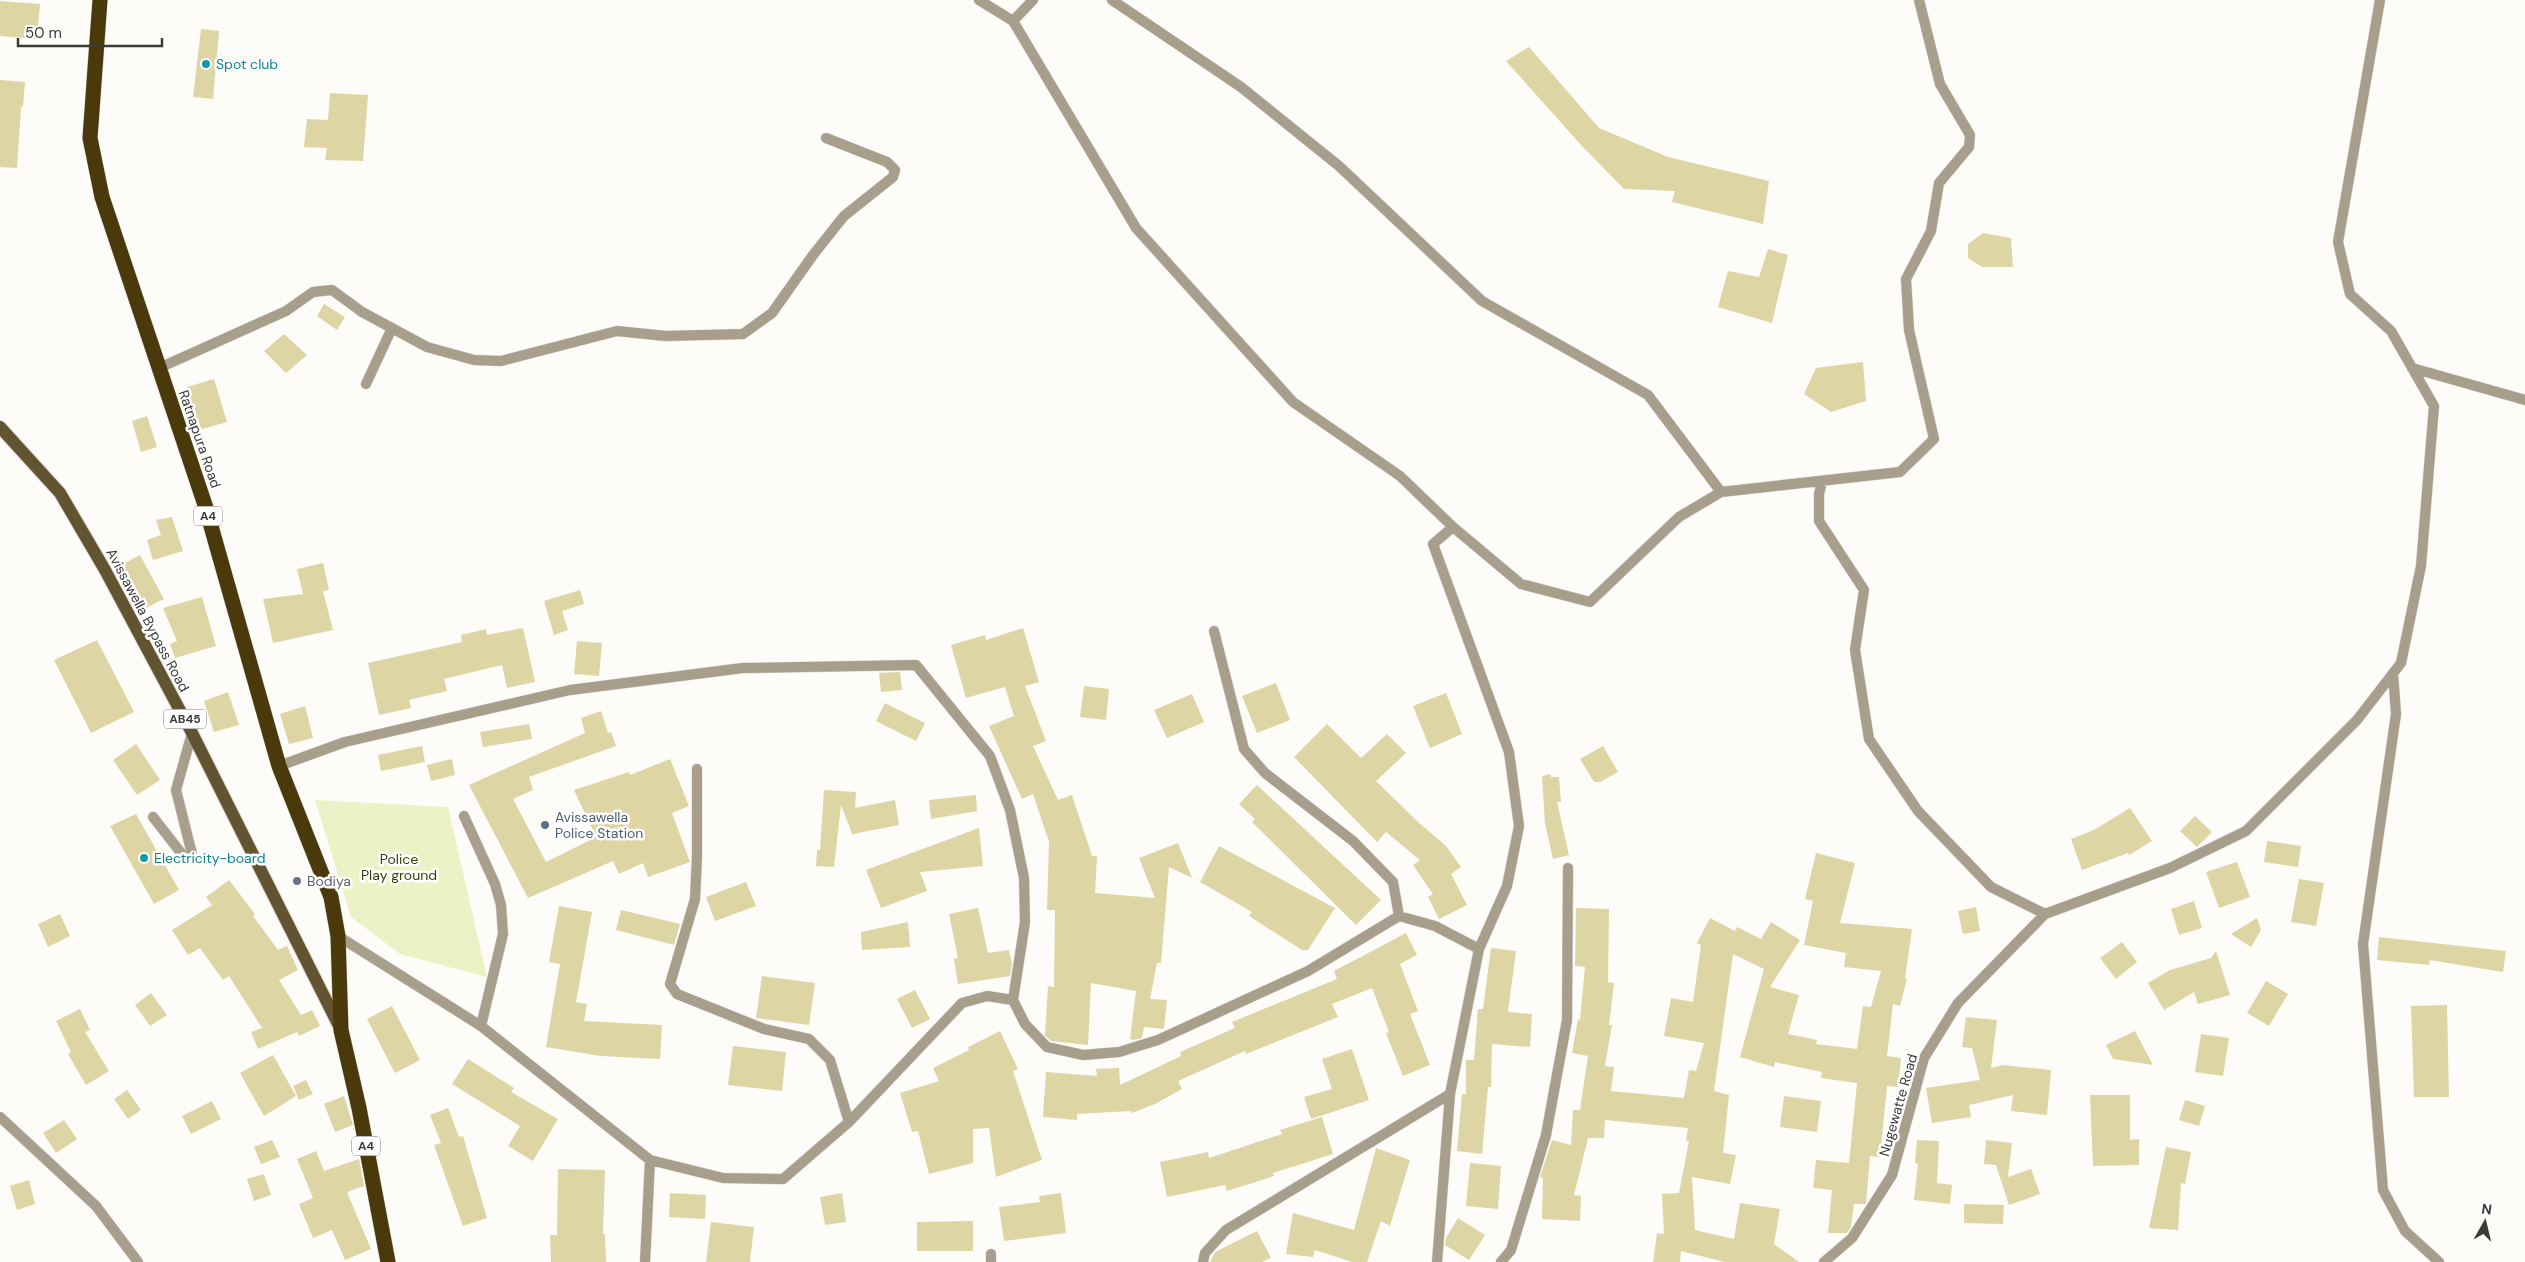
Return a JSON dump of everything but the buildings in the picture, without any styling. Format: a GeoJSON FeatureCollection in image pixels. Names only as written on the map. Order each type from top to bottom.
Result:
{"type":"FeatureCollection","features":[{"type":"Feature","properties":{"kind":"highway","name":"Ratnapura Road"},"geometry":{"type":"LineString","coordinates":[[100,0],[90,138],[102,197],[205,505],[279,766],[331,897],[338,936],[341,1030]]}},
{"type":"Feature","properties":{"kind":"highway","name":"A4"},"geometry":{"type":"LineString","coordinates":[[341,1030],[359,1108],[388,1262]]}},
{"type":"Feature","properties":{"kind":"main road","name":"Avissawella Bypass Road"},"geometry":{"type":"LineString","coordinates":[[0,427],[60,494],[105,570],[192,733],[341,1030]]}},
{"type":"Feature","properties":{"kind":"street"},"geometry":{"type":"LineString","coordinates":[[979,0],[1013,21],[1136,228],[1294,402],[1400,476],[1453,528],[1520,584],[1590,602],[1679,517],[1720,492],[1900,472],[1934,439],[1909,330],[1906,279],[1931,231],[1939,183],[1969,147],[1970,135],[1940,84],[1919,0]]}},
{"type":"Feature","properties":{"kind":"street"},"geometry":{"type":"LineString","coordinates":[[1013,21],[1033,0]]}},
{"type":"Feature","properties":{"kind":"street"},"geometry":{"type":"LineString","coordinates":[[1112,0],[1241,87],[1272,111],[1339,166],[1482,301],[1648,395],[1720,492]]}},
{"type":"Feature","properties":{"kind":"street"},"geometry":{"type":"LineString","coordinates":[[1822,482],[1819,494],[1819,521],[1864,590],[1854,650],[1869,739],[1918,811],[1991,888],[2045,914],[2170,868],[2246,831],[2357,720],[2401,663],[2421,566],[2434,406],[2391,331],[2350,294],[2338,242],[2380,0]]}},
{"type":"Feature","properties":{"kind":"street"},"geometry":{"type":"LineString","coordinates":[[159,368],[286,311],[313,292],[332,290],[362,312],[427,346],[474,360],[502,361],[617,330],[666,336],[743,334],[772,313],[813,255],[844,216],[893,177],[895,170],[887,162],[826,138]]}},
{"type":"Feature","properties":{"kind":"street"},"geometry":{"type":"LineString","coordinates":[[366,384],[392,328]]}},
{"type":"Feature","properties":{"kind":"street"},"geometry":{"type":"LineString","coordinates":[[2412,368],[2525,400]]}},
{"type":"Feature","properties":{"kind":"street"},"geometry":{"type":"LineString","coordinates":[[1437,1262],[1450,1094],[1479,949],[1507,886],[1519,826],[1509,752],[1433,544],[1453,528]]}},
{"type":"Feature","properties":{"kind":"street"},"geometry":{"type":"LineString","coordinates":[[1214,631],[1244,749],[1265,772],[1353,842],[1393,882],[1399,916]]}},
{"type":"Feature","properties":{"kind":"street"},"geometry":{"type":"LineString","coordinates":[[279,766],[345,742],[570,690],[743,668],[916,665],[990,756],[1010,810],[1024,878],[1025,922],[1013,1000],[1026,1024],[1047,1048],[1083,1055],[1119,1052],[1158,1040],[1308,971],[1399,916],[1435,926],[1479,949]]}},
{"type":"Feature","properties":{"kind":"street"},"geometry":{"type":"LineString","coordinates":[[2393,673],[2396,714],[2363,944],[2383,1190],[2405,1231],[2439,1262]]}},
{"type":"Feature","properties":{"kind":"street"},"geometry":{"type":"LineString","coordinates":[[153,817],[177,851],[185,858],[192,854],[176,790],[192,733]]}},
{"type":"Feature","properties":{"kind":"street"},"geometry":{"type":"LineString","coordinates":[[697,769],[698,858],[695,899],[670,984],[677,994],[764,1029],[809,1039],[830,1060],[849,1122]]}},
{"type":"Feature","properties":{"kind":"street"},"geometry":{"type":"LineString","coordinates":[[464,816],[495,884],[501,905],[503,934],[481,1026]]}},
{"type":"Feature","properties":{"kind":"street"},"geometry":{"type":"LineString","coordinates":[[1501,1262],[1511,1250],[1546,1135],[1567,1020],[1568,868]]}},
{"type":"Feature","properties":{"kind":"street","name":"Nugewatte Road"},"geometry":{"type":"LineString","coordinates":[[1824,1262],[1852,1238],[1892,1175],[1924,1058],[1958,1003],[2045,914]]}},
{"type":"Feature","properties":{"kind":"street"},"geometry":{"type":"LineString","coordinates":[[338,936],[481,1026],[650,1160],[722,1178],[783,1179],[849,1122],[962,1003],[987,996],[1013,1000]]}},
{"type":"Feature","properties":{"kind":"street"},"geometry":{"type":"LineString","coordinates":[[1203,1262],[1205,1253],[1226,1230],[1450,1094]]}},
{"type":"Feature","properties":{"kind":"street"},"geometry":{"type":"LineString","coordinates":[[0,1116],[96,1206],[138,1262]]}},
{"type":"Feature","properties":{"kind":"street"},"geometry":{"type":"LineString","coordinates":[[645,1262],[650,1160]]}},
{"type":"Feature","properties":{"kind":"green space","name":"Police Play ground"},"geometry":{"type":"Polygon","coordinates":[[[315,800],[448,807],[487,977],[400,954],[351,917],[315,800]]]}},
{"type":"Feature","properties":{"kind":"place","name":"Spot club"},"geometry":{"type":"Point","coordinates":[206,64]}},
{"type":"Feature","properties":{"kind":"place","name":"Avissawella Police Station"},"geometry":{"type":"Point","coordinates":[545,825]}},
{"type":"Feature","properties":{"kind":"place","name":"Electricity-board"},"geometry":{"type":"Point","coordinates":[144,858]}},
{"type":"Feature","properties":{"kind":"place","name":"Bodiya"},"geometry":{"type":"Point","coordinates":[297,881]}}]}
